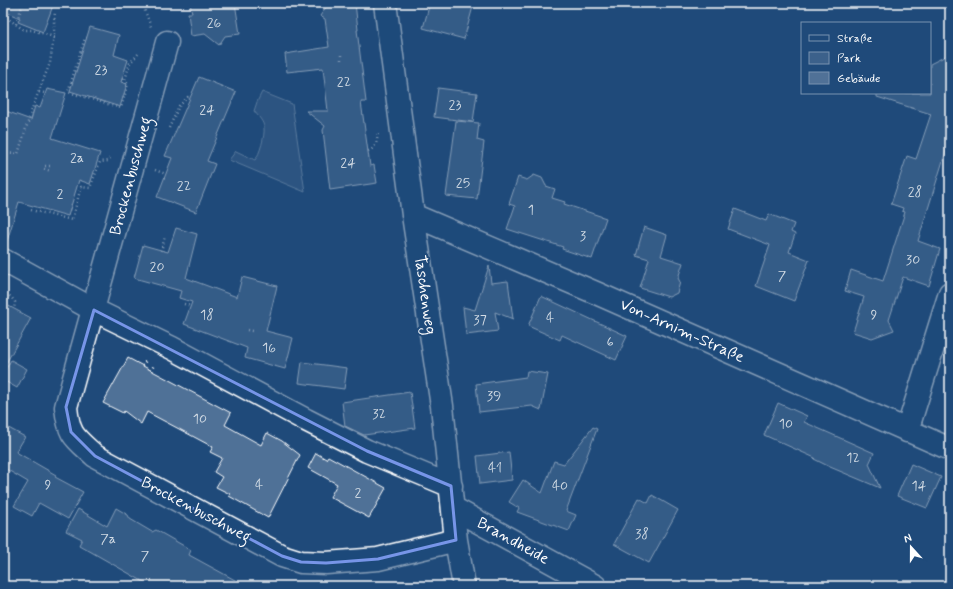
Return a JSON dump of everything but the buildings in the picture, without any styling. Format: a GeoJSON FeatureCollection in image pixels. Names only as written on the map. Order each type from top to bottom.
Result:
{"type":"FeatureCollection","features":[{"type":"Feature","properties":{"kind":"street","name":"Taschenweg"},"geometry":{"type":"LineString","coordinates":[[385,3],[413,215],[442,406],[456,540],[464,586]]}},
{"type":"Feature","properties":{"kind":"street","name":"Brockenbuschweg"},"geometry":{"type":"LineString","coordinates":[[167,42],[66,407],[71,432],[75,438],[95,456],[282,556],[301,562],[326,563],[378,559],[456,540]]}},
{"type":"Feature","properties":{"kind":"street","name":"Von-Arnim-Straße"},"geometry":{"type":"LineString","coordinates":[[413,215],[596,293],[950,449]]}},
{"type":"Feature","properties":{"kind":"street"},"geometry":{"type":"LineString","coordinates":[[3,260],[94,310],[172,348],[367,451],[451,486]]}},
{"type":"Feature","properties":{"kind":"street"},"geometry":{"type":"LineString","coordinates":[[907,431],[950,293]]}},
{"type":"Feature","properties":{"kind":"street","name":"Brandheide"},"geometry":{"type":"LineString","coordinates":[[453,508],[595,586]]}},
{"type":"Feature","properties":{"kind":"path"},"geometry":{"type":"LineString","coordinates":[[16,24],[23,3]]}},
{"type":"Feature","properties":{"kind":"path"},"geometry":{"type":"LineString","coordinates":[[356,7],[359,3]]}},
{"type":"Feature","properties":{"kind":"path"},"geometry":{"type":"LineString","coordinates":[[3,153],[18,154],[33,106],[50,63],[54,37],[55,12]]}},
{"type":"Feature","properties":{"kind":"path"},"geometry":{"type":"LineString","coordinates":[[3,16],[24,30],[38,31],[54,37]]}},
{"type":"Feature","properties":{"kind":"path"},"geometry":{"type":"LineString","coordinates":[[87,38],[85,38],[68,92],[121,108],[128,84],[124,79],[130,63],[139,53]]}},
{"type":"Feature","properties":{"kind":"path"},"geometry":{"type":"LineString","coordinates":[[341,55],[341,60]]}},
{"type":"Feature","properties":{"kind":"path"},"geometry":{"type":"LineString","coordinates":[[38,92],[45,93]]}},
{"type":"Feature","properties":{"kind":"path"},"geometry":{"type":"LineString","coordinates":[[169,128],[179,106],[188,97],[190,98]]}},
{"type":"Feature","properties":{"kind":"path"},"geometry":{"type":"LineString","coordinates":[[368,151],[374,147],[377,141],[378,130]]}},
{"type":"Feature","properties":{"kind":"path"},"geometry":{"type":"LineString","coordinates":[[31,210],[72,220],[81,187],[90,188],[100,162],[108,162],[111,156]]}},
{"type":"Feature","properties":{"kind":"path"},"geometry":{"type":"LineString","coordinates":[[52,171],[45,168],[53,166]]}},
{"type":"Feature","properties":{"kind":"path"},"geometry":{"type":"LineString","coordinates":[[161,251],[165,237]]}},
{"type":"Feature","properties":{"kind":"path"},"geometry":{"type":"LineString","coordinates":[[3,291],[15,302],[14,309]]}},
{"type":"Feature","properties":{"kind":"path"},"geometry":{"type":"LineString","coordinates":[[184,304],[190,306]]}},
{"type":"Feature","properties":{"kind":"path"},"geometry":{"type":"LineString","coordinates":[[247,330],[252,331]]}},
{"type":"Feature","properties":{"kind":"highlighted area"},"geometry":{"type":"Polygon","coordinates":[[[94,310],[367,451],[451,486],[456,540],[378,559],[326,563],[301,562],[282,556],[95,456],[71,432],[66,407],[94,310]]]}},
{"type":"Feature","properties":{"kind":"green space"},"geometry":{"type":"Polygon","coordinates":[[[262,92],[292,104],[305,192],[229,160],[236,151],[255,160],[259,153],[264,135],[264,126],[254,111],[262,92]]]}}]}
